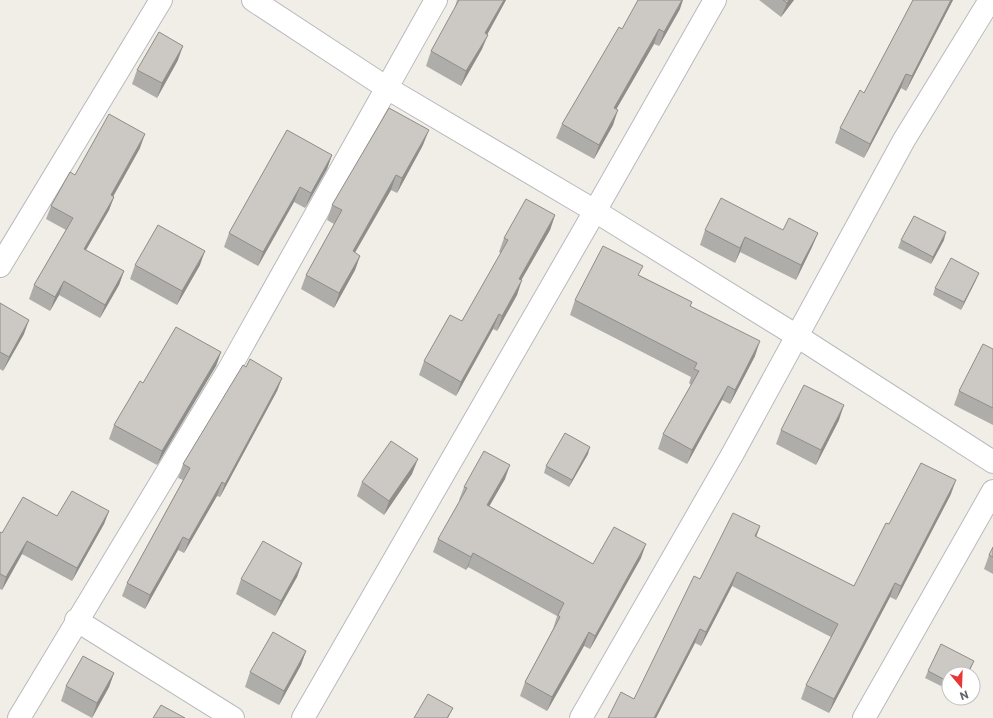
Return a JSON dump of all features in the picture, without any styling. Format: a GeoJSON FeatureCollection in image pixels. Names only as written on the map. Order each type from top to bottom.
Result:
{"type":"FeatureCollection","features":[{"type":"Feature","properties":{"kind":"street"},"geometry":{"type":"LineString","coordinates":[[0,266],[161,0]]}},
{"type":"Feature","properties":{"kind":"street"},"geometry":{"type":"LineString","coordinates":[[253,0],[387,88],[595,211],[797,336],[993,462]]}},
{"type":"Feature","properties":{"kind":"street"},"geometry":{"type":"LineString","coordinates":[[18,718],[228,371],[436,0]]}},
{"type":"Feature","properties":{"kind":"street"},"geometry":{"type":"LineString","coordinates":[[303,718],[715,0]]}},
{"type":"Feature","properties":{"kind":"street"},"geometry":{"type":"LineString","coordinates":[[581,718],[732,455],[904,140],[990,0]]}},
{"type":"Feature","properties":{"kind":"street"},"geometry":{"type":"LineString","coordinates":[[864,718],[993,491]]}},
{"type":"Feature","properties":{"kind":"street"},"geometry":{"type":"LineString","coordinates":[[76,620],[233,718]]}},
{"type":"Feature","properties":{"kind":"building"},"geometry":{"type":"Polygon","coordinates":[[[459,0],[504,0],[485,33],[488,35],[466,71],[431,51],[459,0]]]}},
{"type":"Feature","properties":{"kind":"building"},"geometry":{"type":"Polygon","coordinates":[[[638,0],[682,0],[664,32],[659,29],[614,108],[618,110],[599,145],[562,124],[619,27],[622,29],[638,0]]]}},
{"type":"Feature","properties":{"kind":"building"},"geometry":{"type":"Polygon","coordinates":[[[913,0],[951,0],[912,76],[906,74],[870,144],[840,128],[860,90],[864,93],[913,0]]]}},
{"type":"Feature","properties":{"kind":"building"},"geometry":{"type":"Polygon","coordinates":[[[159,32],[183,46],[162,83],[137,70],[159,32]]]}},
{"type":"Feature","properties":{"kind":"building"},"geometry":{"type":"Polygon","coordinates":[[[389,108],[429,130],[402,178],[396,175],[353,251],[360,256],[339,293],[306,275],[342,210],[332,205],[389,108]]]}},
{"type":"Feature","properties":{"kind":"building"},"geometry":{"type":"Polygon","coordinates":[[[109,114],[145,134],[111,195],[114,197],[84,249],[124,271],[105,305],[64,281],[55,297],[34,285],[73,218],[51,206],[70,172],[75,175],[109,114]]]}},
{"type":"Feature","properties":{"kind":"building"},"geometry":{"type":"Polygon","coordinates":[[[287,130],[332,155],[311,193],[300,187],[263,252],[229,233],[287,130]]]}},
{"type":"Feature","properties":{"kind":"building"},"geometry":{"type":"Polygon","coordinates":[[[721,198],[783,230],[789,218],[818,233],[801,265],[745,237],[740,248],[705,230],[721,198]]]}},
{"type":"Feature","properties":{"kind":"building"},"geometry":{"type":"Polygon","coordinates":[[[526,199],[555,215],[519,279],[522,280],[502,316],[499,314],[461,382],[424,361],[450,315],[462,321],[508,240],[504,238],[526,199]]]}},
{"type":"Feature","properties":{"kind":"building"},"geometry":{"type":"Polygon","coordinates":[[[914,216],[946,232],[933,257],[901,240],[914,216]]]}},
{"type":"Feature","properties":{"kind":"building"},"geometry":{"type":"Polygon","coordinates":[[[158,225],[205,251],[182,291],[135,265],[158,225]]]}},
{"type":"Feature","properties":{"kind":"building"},"geometry":{"type":"Polygon","coordinates":[[[603,246],[643,266],[638,275],[692,302],[690,306],[760,341],[735,390],[728,386],[692,450],[663,434],[699,371],[694,369],[697,363],[575,300],[603,246]]]}},
{"type":"Feature","properties":{"kind":"building"},"geometry":{"type":"Polygon","coordinates":[[[951,258],[979,273],[964,302],[935,288],[951,258]]]}},
{"type":"Feature","properties":{"kind":"building"},"geometry":{"type":"Polygon","coordinates":[[[0,303],[29,320],[9,357],[0,352],[0,303]]]}},
{"type":"Feature","properties":{"kind":"building"},"geometry":{"type":"Polygon","coordinates":[[[176,327],[221,352],[162,451],[114,425],[140,381],[143,383],[176,327]]]}},
{"type":"Feature","properties":{"kind":"building"},"geometry":{"type":"Polygon","coordinates":[[[983,344],[993,349],[993,408],[959,391],[983,344]]]}},
{"type":"Feature","properties":{"kind":"building"},"geometry":{"type":"Polygon","coordinates":[[[250,359],[282,378],[225,484],[222,482],[189,540],[183,537],[150,595],[127,583],[190,468],[183,464],[243,365],[246,367],[250,359]]]}},
{"type":"Feature","properties":{"kind":"building"},"geometry":{"type":"Polygon","coordinates":[[[804,385],[844,405],[821,450],[781,430],[804,385]]]}},
{"type":"Feature","properties":{"kind":"building"},"geometry":{"type":"Polygon","coordinates":[[[565,433],[590,447],[572,480],[546,466],[565,433]]]}},
{"type":"Feature","properties":{"kind":"building"},"geometry":{"type":"Polygon","coordinates":[[[391,441],[418,459],[389,501],[362,482],[391,441]]]}},
{"type":"Feature","properties":{"kind":"building"},"geometry":{"type":"Polygon","coordinates":[[[484,451],[510,465],[487,505],[593,564],[614,527],[646,544],[595,636],[589,632],[552,697],[525,682],[560,617],[558,615],[564,603],[473,553],[471,557],[438,539],[467,488],[464,487],[484,451]]]}},
{"type":"Feature","properties":{"kind":"building"},"geometry":{"type":"Polygon","coordinates":[[[921,463],[956,480],[901,586],[895,583],[834,699],[806,685],[838,624],[737,572],[706,632],[700,629],[654,718],[608,718],[621,692],[634,699],[694,576],[700,579],[733,513],[760,526],[755,536],[854,586],[886,523],[889,524],[921,463]]]}},
{"type":"Feature","properties":{"kind":"building"},"geometry":{"type":"Polygon","coordinates":[[[72,491],[109,511],[77,568],[27,541],[6,577],[0,574],[0,532],[2,533],[23,497],[57,516],[72,491]]]}},
{"type":"Feature","properties":{"kind":"building"},"geometry":{"type":"Polygon","coordinates":[[[263,541],[302,563],[281,601],[241,579],[263,541]]]}},
{"type":"Feature","properties":{"kind":"building"},"geometry":{"type":"Polygon","coordinates":[[[993,547],[993,557],[989,555],[993,547]]]}},
{"type":"Feature","properties":{"kind":"building"},"geometry":{"type":"Polygon","coordinates":[[[273,632],[306,651],[284,691],[250,672],[273,632]]]}},
{"type":"Feature","properties":{"kind":"building"},"geometry":{"type":"Polygon","coordinates":[[[941,644],[974,661],[971,666],[941,666],[941,678],[928,671],[941,644]]]}},
{"type":"Feature","properties":{"kind":"building"},"geometry":{"type":"Polygon","coordinates":[[[83,656],[114,673],[97,703],[66,686],[83,656]]]}},
{"type":"Feature","properties":{"kind":"building"},"geometry":{"type":"Polygon","coordinates":[[[428,694],[453,708],[447,718],[414,718],[428,694]]]}},
{"type":"Feature","properties":{"kind":"building"},"geometry":{"type":"Polygon","coordinates":[[[161,705],[185,718],[153,718],[161,705]]]}}]}
